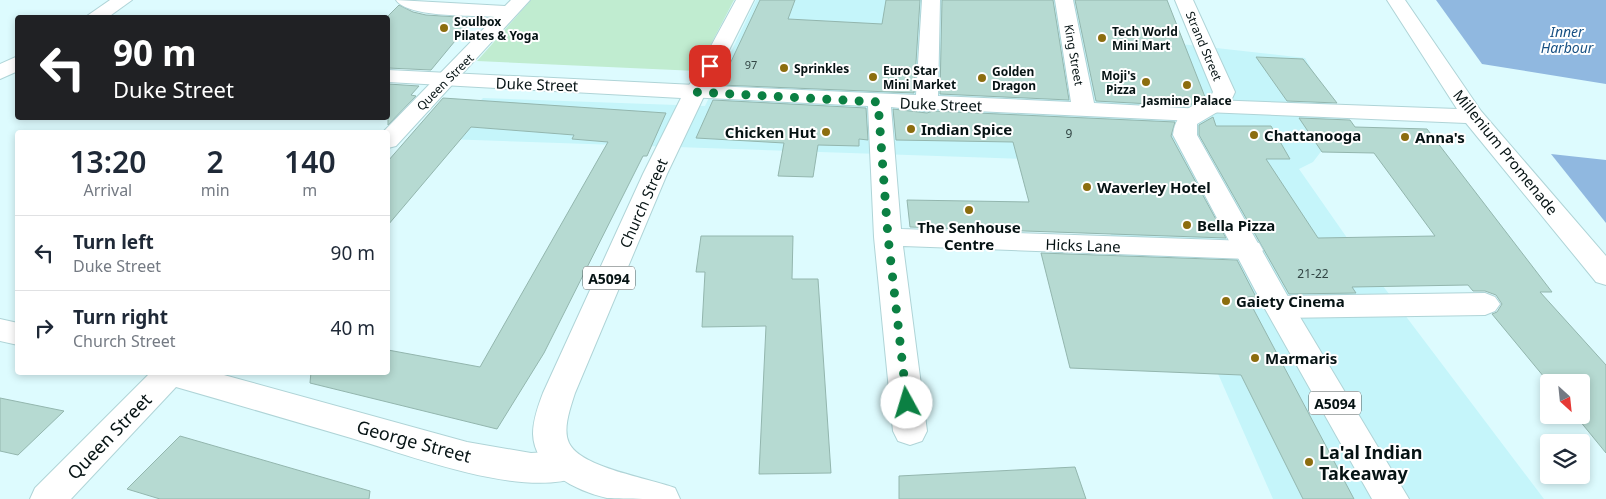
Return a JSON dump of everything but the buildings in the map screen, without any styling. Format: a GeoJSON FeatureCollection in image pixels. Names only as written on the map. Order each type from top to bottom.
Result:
{"type":"FeatureCollection","features":[{"type":"Feature","properties":{"kind":"street"},"geometry":{"type":"LineString","coordinates":[[99,15],[123,0]]}},
{"type":"Feature","properties":{"kind":"street"},"geometry":{"type":"LineString","coordinates":[[405,0],[418,6],[516,6]]}},
{"type":"Feature","properties":{"kind":"street","name":"Church Street"},"geometry":{"type":"LineString","coordinates":[[567,466],[551,443],[550,421],[559,393],[655,174],[695,92],[702,83],[745,0]]}},
{"type":"Feature","properties":{"kind":"street"},"geometry":{"type":"LineString","coordinates":[[927,104],[931,0]]}},
{"type":"Feature","properties":{"kind":"street","name":"King Street"},"geometry":{"type":"LineString","coordinates":[[1064,0],[1084,110]]}},
{"type":"Feature","properties":{"kind":"street","name":"Strand Street"},"geometry":{"type":"LineString","coordinates":[[1184,0],[1210,105]]}},
{"type":"Feature","properties":{"kind":"street","name":"Millenium Promenade"},"geometry":{"type":"LineString","coordinates":[[1396,0],[1473,116],[1606,275]]}},
{"type":"Feature","properties":{"kind":"street","name":"Queen Street"},"geometry":{"type":"LineString","coordinates":[[390,139],[516,6]]}},
{"type":"Feature","properties":{"kind":"street"},"geometry":{"type":"LineString","coordinates":[[0,53],[15,54]]}},
{"type":"Feature","properties":{"kind":"street"},"geometry":{"type":"LineString","coordinates":[[0,73],[15,64]]}},
{"type":"Feature","properties":{"kind":"street","name":"Duke Street"},"geometry":{"type":"LineString","coordinates":[[390,76],[878,102],[1084,110],[1210,105],[1473,116]]}},
{"type":"Feature","properties":{"kind":"street"},"geometry":{"type":"LineString","coordinates":[[878,102],[888,237],[910,431]]}},
{"type":"Feature","properties":{"kind":"street","name":"A5094"},"geometry":{"type":"LineString","coordinates":[[1210,105],[1186,122],[1185,135],[1279,307],[1391,499]]}},
{"type":"Feature","properties":{"kind":"street","name":"Hicks Lane"},"geometry":{"type":"LineString","coordinates":[[888,237],[1249,250]]}},
{"type":"Feature","properties":{"kind":"street"},"geometry":{"type":"LineString","coordinates":[[1279,307],[1485,304]]}},
{"type":"Feature","properties":{"kind":"street"},"geometry":{"type":"LineString","coordinates":[[0,330],[15,333]]}},
{"type":"Feature","properties":{"kind":"street","name":"Queen Street"},"geometry":{"type":"LineString","coordinates":[[48,499],[167,375]]}},
{"type":"Feature","properties":{"kind":"street","name":"George Street"},"geometry":{"type":"LineString","coordinates":[[176,375],[467,457],[531,468],[567,466],[610,485],[662,499]]}},
{"type":"Feature","properties":{"kind":"shaded area"},"geometry":{"type":"Polygon","coordinates":[[[756,0],[1123,0],[1136,39],[1305,58],[1343,123],[1313,162],[1299,169],[1352,245],[1544,499],[1273,499],[1212,360],[1163,360],[1080,161],[445,139],[483,98],[705,106],[756,0]]]}},
{"type":"Feature","properties":{"kind":"green space"},"geometry":{"type":"Polygon","coordinates":[[[531,0],[734,0],[697,71],[477,61],[531,0]]]}},
{"type":"Feature","properties":{"kind":"water","name":"Inner Harbour"},"geometry":{"type":"Polygon","coordinates":[[[1436,0],[1606,0],[1606,84],[1482,64],[1436,0]]]}},
{"type":"Feature","properties":{"kind":"water"},"geometry":{"type":"Polygon","coordinates":[[[1551,154],[1606,160],[1606,223],[1551,154]]]}},
{"type":"Feature","properties":{"kind":"place","name":"Soulbox Pilates & Yoga"},"geometry":{"type":"Point","coordinates":[444,28]}},
{"type":"Feature","properties":{"kind":"place","name":"Tech World Mini Mart"},"geometry":{"type":"Point","coordinates":[1102,38]}},
{"type":"Feature","properties":{"kind":"place","name":"Sprinkles"},"geometry":{"type":"Point","coordinates":[784,68]}},
{"type":"Feature","properties":{"kind":"place","name":"Euro Star Mini Market"},"geometry":{"type":"Point","coordinates":[873,77]}},
{"type":"Feature","properties":{"kind":"place","name":"Golden Dragon"},"geometry":{"type":"Point","coordinates":[982,78]}},
{"type":"Feature","properties":{"kind":"place","name":"Moji's Pizza"},"geometry":{"type":"Point","coordinates":[1146,82]}},
{"type":"Feature","properties":{"kind":"place","name":"Jasmine Palace"},"geometry":{"type":"Point","coordinates":[1187,85]}},
{"type":"Feature","properties":{"kind":"place","name":"Indian Spice"},"geometry":{"type":"Point","coordinates":[911,129]}},
{"type":"Feature","properties":{"kind":"place","name":"Chicken Hut"},"geometry":{"type":"Point","coordinates":[826,132]}},
{"type":"Feature","properties":{"kind":"place","name":"Chattanooga"},"geometry":{"type":"Point","coordinates":[1254,135]}},
{"type":"Feature","properties":{"kind":"place","name":"Anna's"},"geometry":{"type":"Point","coordinates":[1405,137]}},
{"type":"Feature","properties":{"kind":"place","name":"Waverley Hotel"},"geometry":{"type":"Point","coordinates":[1087,187]}},
{"type":"Feature","properties":{"kind":"place","name":"The Senhouse Centre"},"geometry":{"type":"Point","coordinates":[969,210]}},
{"type":"Feature","properties":{"kind":"place","name":"Bella Pizza"},"geometry":{"type":"Point","coordinates":[1187,225]}},
{"type":"Feature","properties":{"kind":"place","name":"Gaiety Cinema"},"geometry":{"type":"Point","coordinates":[1226,301]}},
{"type":"Feature","properties":{"kind":"place","name":"Marmaris"},"geometry":{"type":"Point","coordinates":[1255,358]}},
{"type":"Feature","properties":{"kind":"place","name":"La'al Indian Takeaway"},"geometry":{"type":"Point","coordinates":[1309,462]}},
{"type":"Feature","properties":{"kind":"route"},"geometry":{"type":"LineString","coordinates":[[710,66],[702,83],[695,92],[878,102],[888,237],[907,403]]}}]}
